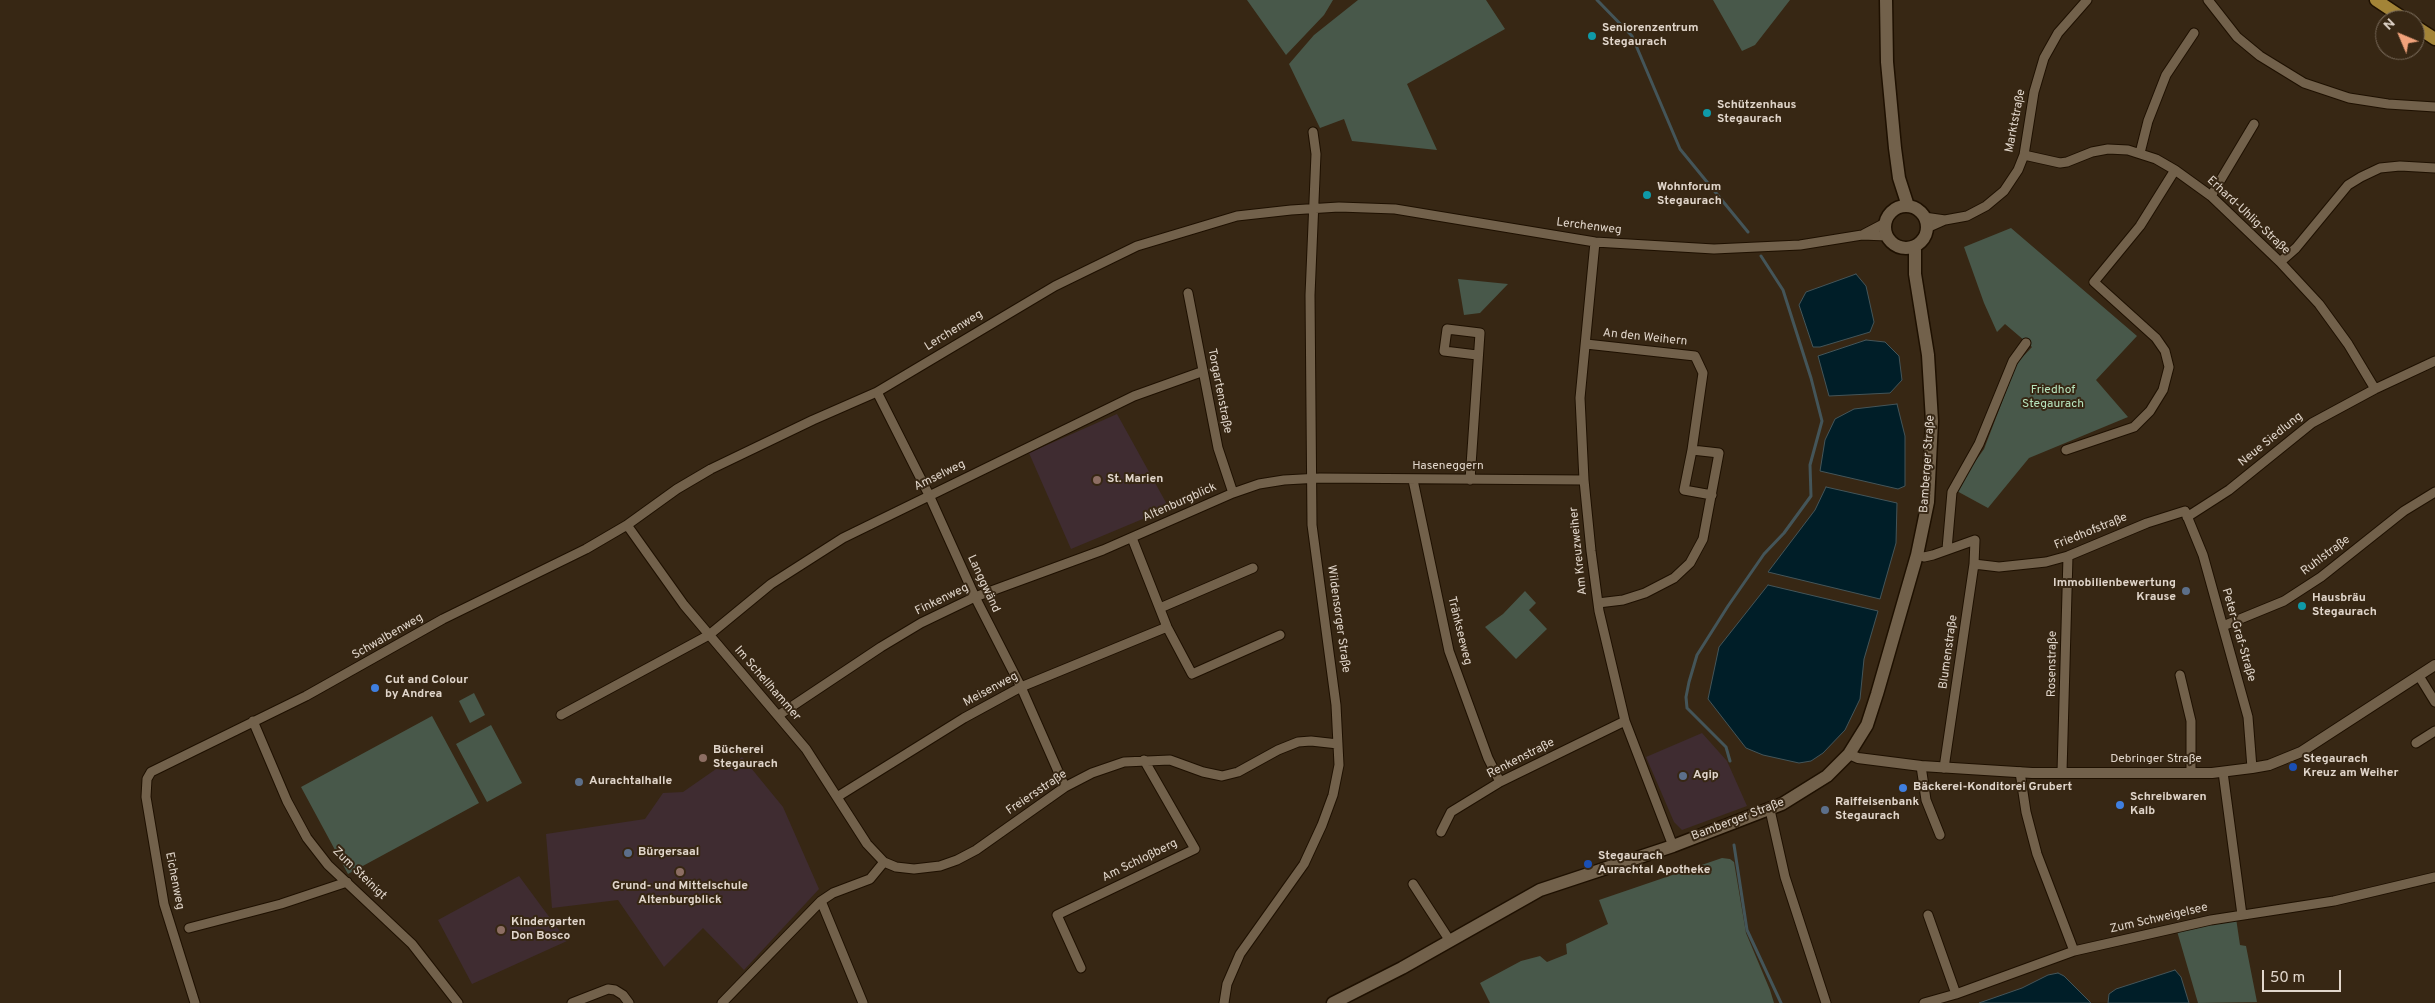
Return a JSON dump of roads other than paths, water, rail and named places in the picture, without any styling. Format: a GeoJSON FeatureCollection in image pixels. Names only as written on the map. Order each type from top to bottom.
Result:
{"type":"FeatureCollection","features":[{"type":"Feature","properties":{"kind":"main road"},"geometry":{"type":"LineString","coordinates":[[1886,0],[1887,62],[1902,207]]}},
{"type":"Feature","properties":{"kind":"main road"},"geometry":{"type":"LineString","coordinates":[[2376,0],[2391,10]]}},
{"type":"Feature","properties":{"kind":"main road"},"geometry":{"type":"LineString","coordinates":[[1902,207],[1914,208],[1926,222],[1923,238],[1916,246],[1902,248],[1891,242],[1887,236],[1885,223],[1891,212],[1902,207]]}},
{"type":"Feature","properties":{"kind":"main road","name":"Bamberger Straße"},"geometry":{"type":"LineString","coordinates":[[1332,1003],[1450,941],[1540,890],[1673,846],[1770,810],[1813,786],[1839,766],[1849,754],[1867,725],[1877,694],[1917,555],[1928,502],[1932,421],[1928,355],[1915,274],[1916,246]]}},
{"type":"Feature","properties":{"kind":"main road","name":"Bamberger Straße"},"geometry":{"type":"LineString","coordinates":[[1902,248],[1915,274]]}},
{"type":"Feature","properties":{"kind":"street","name":"Marktstraße"},"geometry":{"type":"LineString","coordinates":[[1926,222],[1967,216],[1986,206],[2004,191],[2018,170],[2024,155],[2034,92],[2044,58],[2058,33],[2087,0]]}},
{"type":"Feature","properties":{"kind":"street"},"geometry":{"type":"LineString","coordinates":[[2208,0],[2237,37],[2260,56],[2304,84],[2349,98],[2388,104],[2435,107]]}},
{"type":"Feature","properties":{"kind":"street"},"geometry":{"type":"LineString","coordinates":[[2140,153],[2148,121],[2166,75],[2194,33]]}},
{"type":"Feature","properties":{"kind":"street"},"geometry":{"type":"LineString","coordinates":[[2211,196],[2254,124]]}},
{"type":"Feature","properties":{"kind":"street"},"geometry":{"type":"LineString","coordinates":[[1313,132],[1316,154],[1314,209]]}},
{"type":"Feature","properties":{"kind":"street","name":"Erhard-Uhlig-Straße"},"geometry":{"type":"LineString","coordinates":[[2024,155],[2060,163],[2092,152],[2108,149],[2140,153],[2156,159],[2174,170],[2211,196],[2280,262],[2319,304],[2348,344],[2375,389]]}},
{"type":"Feature","properties":{"kind":"street"},"geometry":{"type":"LineString","coordinates":[[2280,262],[2296,248],[2348,185],[2361,177],[2380,168],[2400,166],[2435,168]]}},
{"type":"Feature","properties":{"kind":"street"},"geometry":{"type":"LineString","coordinates":[[2066,450],[2098,441],[2134,427],[2150,411],[2163,390],[2170,367],[2165,350],[2156,338],[2094,282],[2140,226],[2174,170]]}},
{"type":"Feature","properties":{"kind":"street","name":"Lerchenweg"},"geometry":{"type":"LineString","coordinates":[[627,525],[677,489],[710,469],[806,423],[877,392],[1054,286],[1137,246],[1237,216],[1314,209],[1395,209],[1595,242],[1714,249],[1800,246],[1862,235],[1887,236]]}},
{"type":"Feature","properties":{"kind":"street","name":"Wildensorger Straße"},"geometry":{"type":"LineString","coordinates":[[1224,1003],[1226,984],[1240,954],[1304,864],[1322,825],[1333,794],[1339,765],[1336,705],[1312,524],[1310,295],[1314,209]]}},
{"type":"Feature","properties":{"kind":"street","name":"Lerchenweg"},"geometry":{"type":"LineString","coordinates":[[1862,235],[1885,223]]}},
{"type":"Feature","properties":{"kind":"street","name":"Am Kreuzweiher"},"geometry":{"type":"LineString","coordinates":[[1595,242],[1580,398],[1584,480],[1598,603],[1625,721],[1673,846]]}},
{"type":"Feature","properties":{"kind":"street","name":"Torgartenstraße"},"geometry":{"type":"LineString","coordinates":[[1188,293],[1218,448],[1233,493]]}},
{"type":"Feature","properties":{"kind":"street"},"geometry":{"type":"LineString","coordinates":[[1470,480],[1480,333],[1447,329],[1444,351],[1477,355]]}},
{"type":"Feature","properties":{"kind":"street"},"geometry":{"type":"LineString","coordinates":[[1917,555],[1924,557],[1947,549],[1952,492],[1979,444],[2013,361],[2026,343]]}},
{"type":"Feature","properties":{"kind":"street","name":"An den Weihern"},"geometry":{"type":"LineString","coordinates":[[1586,344],[1695,356],[1703,373],[1684,490],[1712,495]]}},
{"type":"Feature","properties":{"kind":"street","name":"Neue Siedlung"},"geometry":{"type":"LineString","coordinates":[[2186,514],[2229,490],[2312,424],[2375,389],[2435,361]]}},
{"type":"Feature","properties":{"kind":"street","name":"Amselweg"},"geometry":{"type":"LineString","coordinates":[[561,715],[709,635],[771,584],[835,543],[929,495],[1134,396],[1202,372]]}},
{"type":"Feature","properties":{"kind":"street","name":"Langgwänd"},"geometry":{"type":"LineString","coordinates":[[877,392],[929,495],[975,597],[1021,688],[1064,787]]}},
{"type":"Feature","properties":{"kind":"street"},"geometry":{"type":"LineString","coordinates":[[1598,603],[1623,600],[1645,594],[1674,578],[1690,563],[1703,539],[1719,454],[1692,450]]}},
{"type":"Feature","properties":{"kind":"street","name":"Haseneggern"},"geometry":{"type":"LineString","coordinates":[[1312,479],[1584,480]]}},
{"type":"Feature","properties":{"kind":"street","name":"Altenburgblick"},"geometry":{"type":"LineString","coordinates":[[1132,538],[1233,493],[1259,484],[1312,479]]}},
{"type":"Feature","properties":{"kind":"street","name":"Tränkseeweg"},"geometry":{"type":"LineString","coordinates":[[1413,480],[1448,651],[1488,758],[1500,782]]}},
{"type":"Feature","properties":{"kind":"street","name":"Ruhlstraße"},"geometry":{"type":"LineString","coordinates":[[2223,626],[2284,601],[2322,577],[2404,511],[2435,492]]}},
{"type":"Feature","properties":{"kind":"street","name":"Friedhofstraße"},"geometry":{"type":"LineString","coordinates":[[1974,564],[1999,567],[2046,562],[2068,556],[2147,523],[2186,514]]}},
{"type":"Feature","properties":{"kind":"street","name":"Peter-Graf-Straße"},"geometry":{"type":"LineString","coordinates":[[2186,514],[2202,555],[2248,717],[2252,768]]}},
{"type":"Feature","properties":{"kind":"street","name":"Im Schellhammer"},"geometry":{"type":"LineString","coordinates":[[627,525],[659,573],[806,749],[867,844],[884,862]]}},
{"type":"Feature","properties":{"kind":"street","name":"Schwalbenweg"},"geometry":{"type":"LineString","coordinates":[[159,766],[306,696],[443,619],[586,549],[627,525]]}},
{"type":"Feature","properties":{"kind":"street"},"geometry":{"type":"LineString","coordinates":[[1132,538],[1167,627],[1192,674],[1280,635]]}},
{"type":"Feature","properties":{"kind":"street","name":"Finkenweg"},"geometry":{"type":"LineString","coordinates":[[779,715],[881,647],[921,623],[975,597],[1132,538]]}},
{"type":"Feature","properties":{"kind":"street","name":"Blumenstraße"},"geometry":{"type":"LineString","coordinates":[[1944,768],[1974,564],[1975,540],[1947,549]]}},
{"type":"Feature","properties":{"kind":"street","name":"Rosenstraße"},"geometry":{"type":"LineString","coordinates":[[2062,772],[2068,556]]}},
{"type":"Feature","properties":{"kind":"street"},"geometry":{"type":"LineString","coordinates":[[1160,608],[1254,568]]}},
{"type":"Feature","properties":{"kind":"street","name":"Meisenweg"},"geometry":{"type":"LineString","coordinates":[[837,797],[964,718],[1021,688],[1167,627]]}},
{"type":"Feature","properties":{"kind":"street","name":"Debringer Straße"},"geometry":{"type":"LineString","coordinates":[[1849,754],[1921,766],[2020,772],[2191,773],[2223,772],[2252,768],[2269,765],[2301,752],[2435,665]]}},
{"type":"Feature","properties":{"kind":"street"},"geometry":{"type":"LineString","coordinates":[[2180,675],[2191,721],[2191,773]]}},
{"type":"Feature","properties":{"kind":"street"},"geometry":{"type":"LineString","coordinates":[[2419,676],[2435,702]]}},
{"type":"Feature","properties":{"kind":"street","name":"Zum Steinigt"},"geometry":{"type":"LineString","coordinates":[[253,721],[287,801],[307,838],[328,865],[412,944],[458,1003]]}},
{"type":"Feature","properties":{"kind":"street","name":"Renkenstraße"},"geometry":{"type":"LineString","coordinates":[[1441,832],[1451,812],[1500,782],[1625,721]]}},
{"type":"Feature","properties":{"kind":"street"},"geometry":{"type":"LineString","coordinates":[[2416,743],[2435,731]]}},
{"type":"Feature","properties":{"kind":"street","name":"Freiersstraße"},"geometry":{"type":"LineString","coordinates":[[884,862],[896,867],[914,869],[940,866],[957,860],[976,850],[1064,787],[1092,773],[1124,762],[1170,760],[1203,772],[1222,776],[1238,772],[1278,750],[1298,742],[1311,741],[1338,744]]}},
{"type":"Feature","properties":{"kind":"street","name":"Am Schloßberg"},"geometry":{"type":"LineString","coordinates":[[1081,968],[1057,915],[1195,848],[1144,760]]}},
{"type":"Feature","properties":{"kind":"street","name":"Eichenweg"},"geometry":{"type":"LineString","coordinates":[[159,766],[151,772],[147,779],[146,796],[164,904],[195,1003]]}},
{"type":"Feature","properties":{"kind":"street"},"geometry":{"type":"LineString","coordinates":[[1921,766],[1924,793],[1940,835]]}},
{"type":"Feature","properties":{"kind":"street"},"geometry":{"type":"LineString","coordinates":[[2020,772],[2026,812],[2037,854],[2074,951]]}},
{"type":"Feature","properties":{"kind":"street"},"geometry":{"type":"LineString","coordinates":[[2223,772],[2242,915]]}},
{"type":"Feature","properties":{"kind":"street"},"geometry":{"type":"LineString","coordinates":[[1770,810],[1785,877],[1826,1003]]}},
{"type":"Feature","properties":{"kind":"street"},"geometry":{"type":"LineString","coordinates":[[722,1003],[821,901],[833,893],[870,878],[884,862]]}},
{"type":"Feature","properties":{"kind":"street","name":"Zum Schweigelsee"},"geometry":{"type":"LineString","coordinates":[[1924,1003],[1956,994],[2074,951],[2211,920],[2334,901],[2435,877]]}},
{"type":"Feature","properties":{"kind":"street"},"geometry":{"type":"LineString","coordinates":[[189,928],[281,904],[347,882]]}},
{"type":"Feature","properties":{"kind":"street"},"geometry":{"type":"LineString","coordinates":[[1413,884],[1450,941]]}},
{"type":"Feature","properties":{"kind":"street"},"geometry":{"type":"LineString","coordinates":[[821,901],[864,1003]]}},
{"type":"Feature","properties":{"kind":"street"},"geometry":{"type":"LineString","coordinates":[[1928,915],[1956,994]]}},
{"type":"Feature","properties":{"kind":"street"},"geometry":{"type":"LineString","coordinates":[[572,1003],[608,989],[623,995],[629,1003]]}},
{"type":"Feature","properties":{"kind":"water"},"geometry":{"type":"Polygon","coordinates":[[[1856,274],[1866,286],[1874,322],[1870,332],[1820,347],[1813,347],[1799,305],[1806,292],[1856,274]]]}},
{"type":"Feature","properties":{"kind":"water"},"geometry":{"type":"Polygon","coordinates":[[[1866,340],[1885,342],[1899,356],[1902,380],[1890,393],[1829,396],[1818,356],[1866,340]]]}},
{"type":"Feature","properties":{"kind":"water"},"geometry":{"type":"Polygon","coordinates":[[[1897,404],[1905,436],[1905,486],[1898,489],[1820,471],[1825,440],[1835,419],[1854,409],[1897,404]]]}},
{"type":"Feature","properties":{"kind":"water"},"geometry":{"type":"Polygon","coordinates":[[[1826,487],[1897,503],[1896,543],[1880,599],[1768,572],[1815,510],[1826,487]]]}},
{"type":"Feature","properties":{"kind":"water"},"geometry":{"type":"Polygon","coordinates":[[[1768,585],[1878,611],[1864,659],[1860,699],[1845,730],[1823,753],[1811,761],[1799,763],[1763,755],[1746,748],[1708,699],[1719,647],[1768,585]]]}},
{"type":"Feature","properties":{"kind":"water"},"geometry":{"type":"Polygon","coordinates":[[[2175,970],[2181,977],[2189,1003],[2108,1003],[2109,994],[2116,989],[2175,970]]]}},
{"type":"Feature","properties":{"kind":"water"},"geometry":{"type":"Polygon","coordinates":[[[2058,973],[2064,976],[2091,1003],[1979,1003],[2022,988],[2048,975],[2058,973]]]}},
{"type":"Feature","properties":{"kind":"waterway"},"geometry":{"type":"LineString","coordinates":[[1597,0],[1632,36],[1680,149],[1748,232]]}},
{"type":"Feature","properties":{"kind":"waterway"},"geometry":{"type":"LineString","coordinates":[[1730,761],[1726,747],[1687,708],[1686,697],[1689,682],[1697,655],[1728,606],[1764,554],[1784,533],[1811,496],[1810,465],[1822,421],[1811,378],[1783,290],[1761,256]]}},
{"type":"Feature","properties":{"kind":"waterway"},"geometry":{"type":"LineString","coordinates":[[1734,845],[1747,930],[1781,1003]]}},
{"type":"Feature","properties":{"kind":"place","name":"Seniorenzentrum Stegaurach"},"geometry":{"type":"Point","coordinates":[1592,36]}},
{"type":"Feature","properties":{"kind":"place","name":"Schützenhaus Stegaurach"},"geometry":{"type":"Point","coordinates":[1707,113]}},
{"type":"Feature","properties":{"kind":"place","name":"Wohnforum Stegaurach"},"geometry":{"type":"Point","coordinates":[1647,195]}},
{"type":"Feature","properties":{"kind":"place","name":"St. Marien"},"geometry":{"type":"Point","coordinates":[1097,480]}},
{"type":"Feature","properties":{"kind":"place","name":"Immobilienbewertung Krause"},"geometry":{"type":"Point","coordinates":[2186,591]}},
{"type":"Feature","properties":{"kind":"place","name":"Hausbräu Stegaurach"},"geometry":{"type":"Point","coordinates":[2302,606]}},
{"type":"Feature","properties":{"kind":"place","name":"Cut and Colour by Andrea"},"geometry":{"type":"Point","coordinates":[375,688]}},
{"type":"Feature","properties":{"kind":"place","name":"Bücherei Stegaurach"},"geometry":{"type":"Point","coordinates":[703,758]}},
{"type":"Feature","properties":{"kind":"place","name":"Stegaurach Kreuz am Weiher"},"geometry":{"type":"Point","coordinates":[2293,767]}},
{"type":"Feature","properties":{"kind":"place","name":"Agip"},"geometry":{"type":"Point","coordinates":[1683,776]}},
{"type":"Feature","properties":{"kind":"place","name":"Aurachtalhalle"},"geometry":{"type":"Point","coordinates":[579,782]}},
{"type":"Feature","properties":{"kind":"place","name":"Bäckerei-Konditorei Grubert"},"geometry":{"type":"Point","coordinates":[1903,788]}},
{"type":"Feature","properties":{"kind":"place","name":"Schreibwaren Kalb"},"geometry":{"type":"Point","coordinates":[2120,805]}},
{"type":"Feature","properties":{"kind":"place","name":"Raiffeisenbank Stegaurach"},"geometry":{"type":"Point","coordinates":[1825,810]}},
{"type":"Feature","properties":{"kind":"place","name":"Bürgersaal"},"geometry":{"type":"Point","coordinates":[628,853]}},
{"type":"Feature","properties":{"kind":"place","name":"Stegaurach Aurachtal Apotheke"},"geometry":{"type":"Point","coordinates":[1588,864]}},
{"type":"Feature","properties":{"kind":"place","name":"Grund- und Mittelschule Altenburgblick"},"geometry":{"type":"Point","coordinates":[680,872]}},
{"type":"Feature","properties":{"kind":"place","name":"Kindergarten Don Bosco"},"geometry":{"type":"Point","coordinates":[501,930]}},
{"type":"Feature","properties":{"kind":"park label","name":"Friedhof Stegaurach"},"geometry":{"type":"Point","coordinates":[2053,398]}}]}
